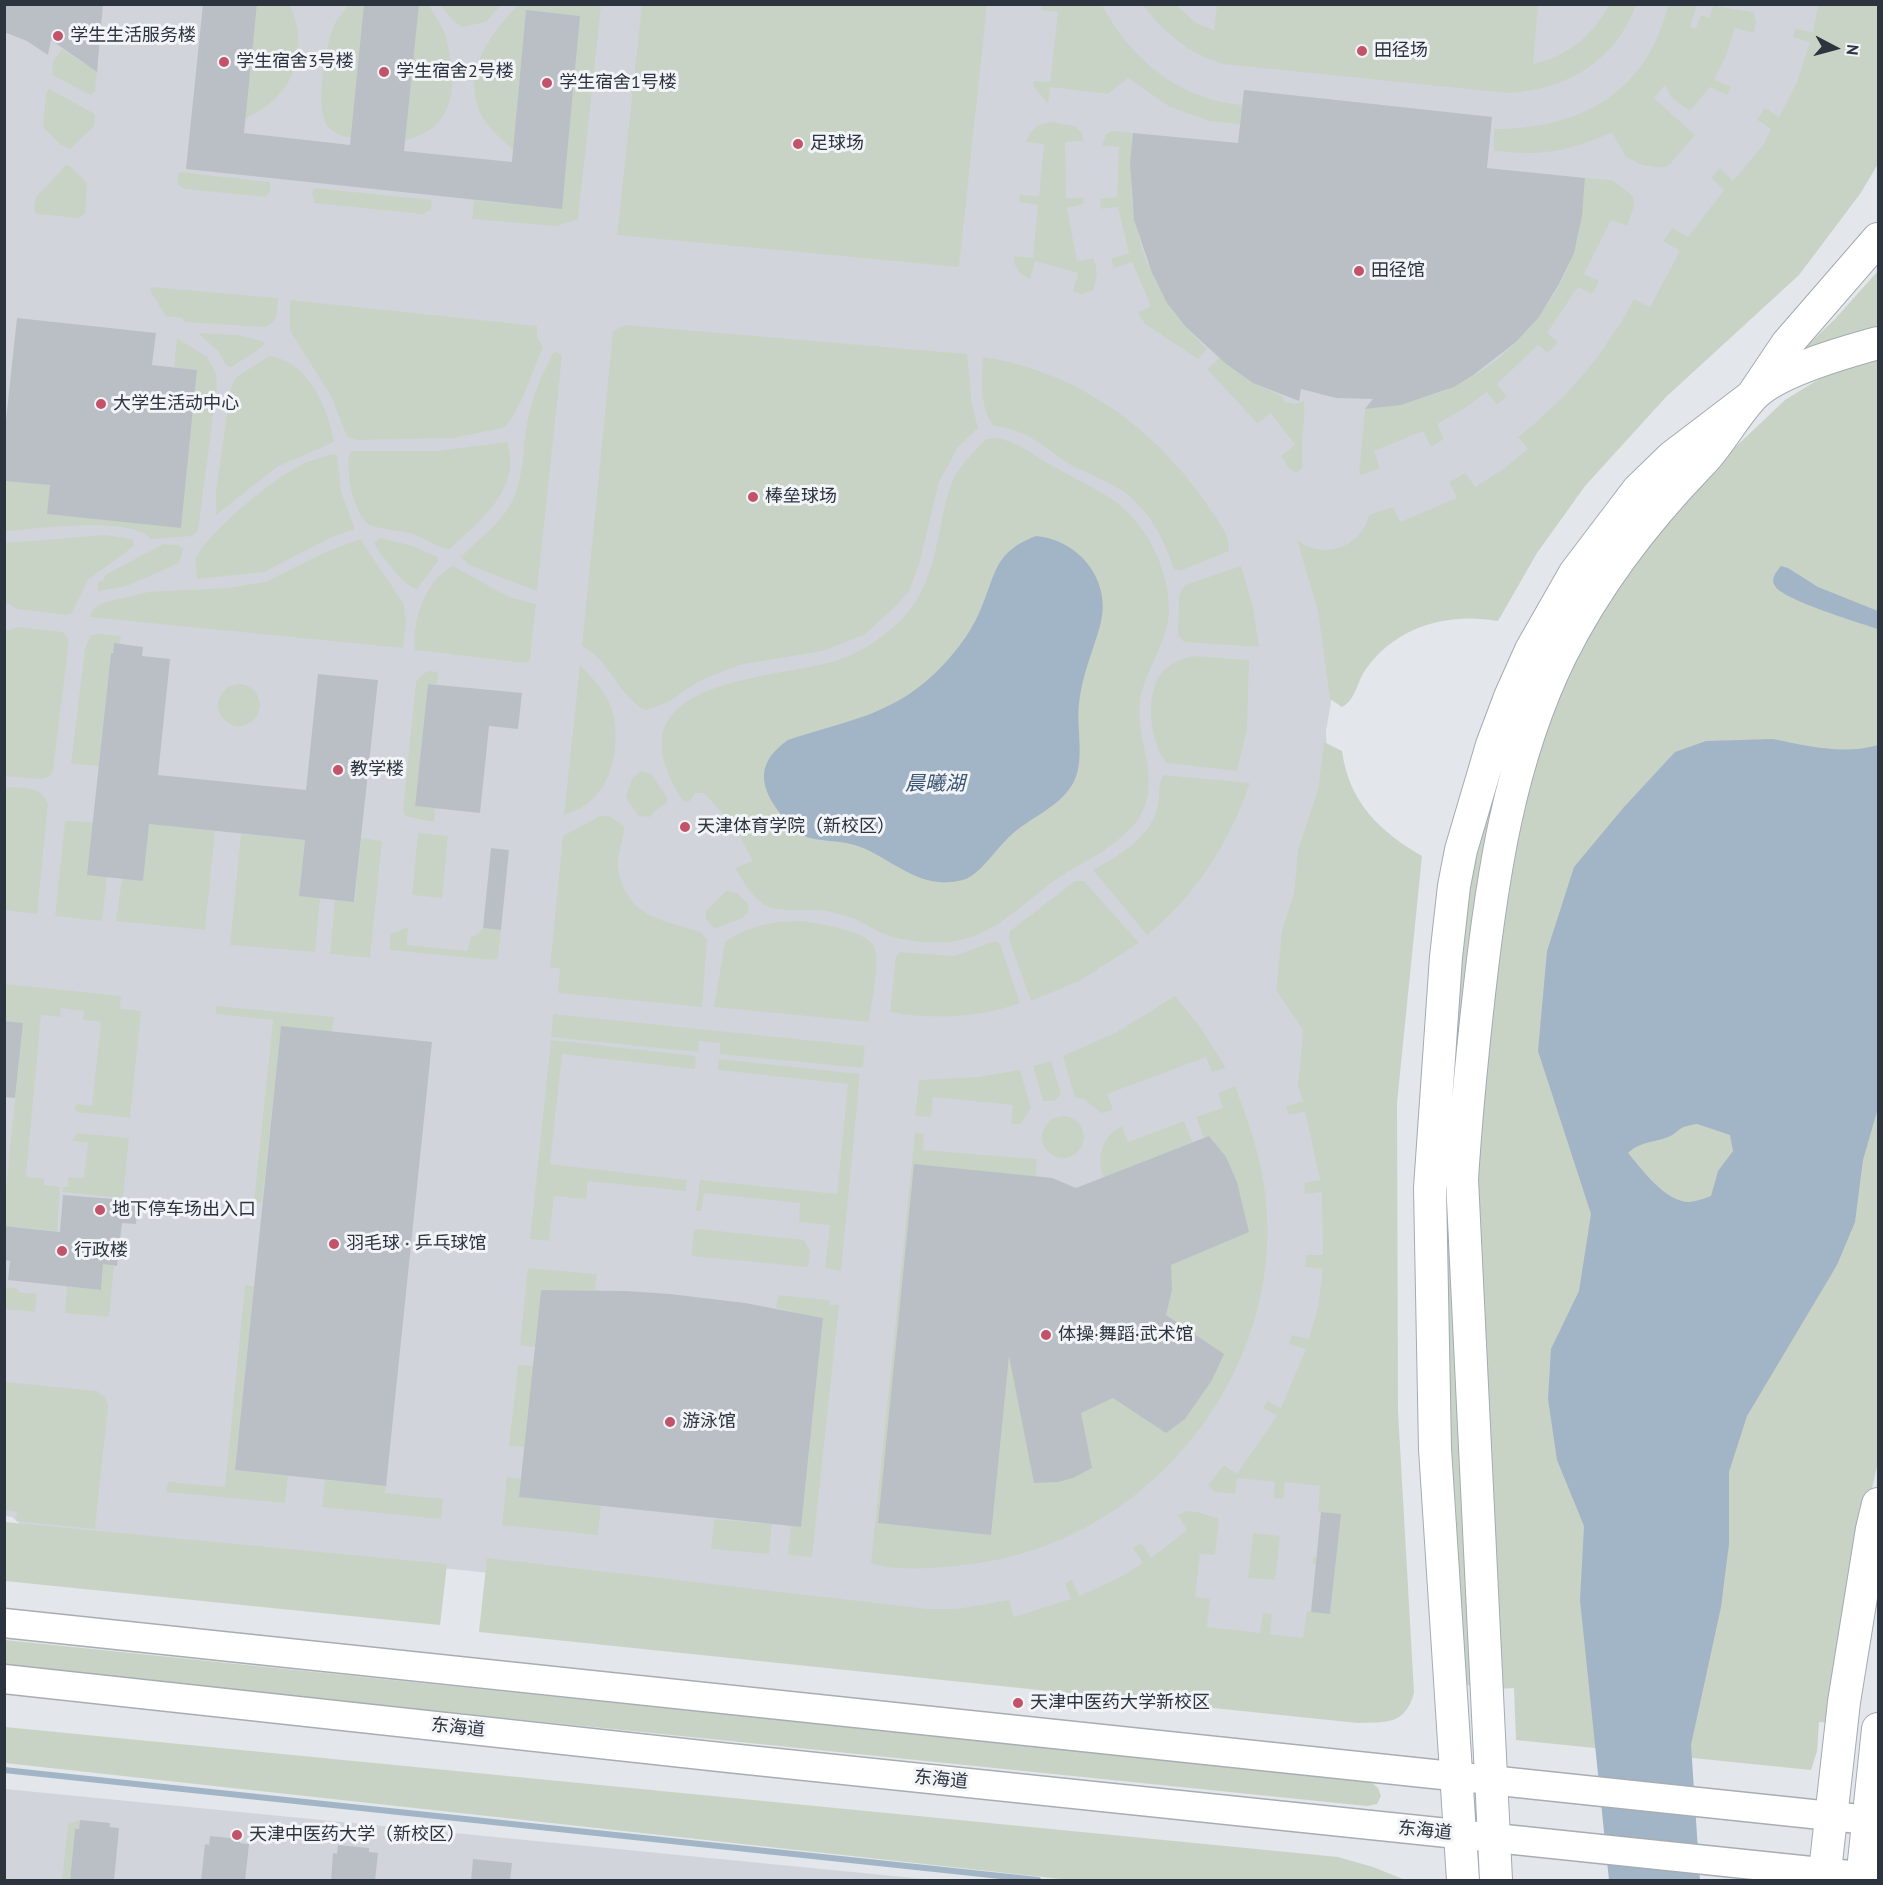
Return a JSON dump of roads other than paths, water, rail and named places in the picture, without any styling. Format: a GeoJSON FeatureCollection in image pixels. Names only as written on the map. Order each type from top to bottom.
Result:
{"type":"FeatureCollection","features":[{"type":"Feature","properties":{"kind":"main road"},"geometry":{"type":"LineString","coordinates":[[1496,1881],[1462,1179],[1466,1110],[1489,900],[1500,839],[1541,702],[1575,629],[1638,535],[1716,446],[1787,344],[1858,267],[1878,240]]}},
{"type":"Feature","properties":{"kind":"main road"},"geometry":{"type":"LineString","coordinates":[[1462,1881],[1435,1449],[1430,1188],[1446,957],[1454,886],[1461,850],[1482,777],[1510,697],[1531,650],[1575,573],[1638,490],[1704,430],[1783,375],[1878,343]]}},
{"type":"Feature","properties":{"kind":"main road"},"geometry":{"type":"LineString","coordinates":[[1825,1876],[1844,1702],[1878,1504]]}},
{"type":"Feature","properties":{"kind":"main road"},"geometry":{"type":"LineString","coordinates":[[4,1623],[1491,1782],[1874,1820]]}},
{"type":"Feature","properties":{"kind":"main road","name":"东海道"},"geometry":{"type":"LineString","coordinates":[[4,1678],[729,1758],[1788,1869],[1825,1876],[1868,1878]]}},
{"type":"Feature","properties":{"kind":"main road"},"geometry":{"type":"LineString","coordinates":[[1868,1878],[1874,1820],[1878,1729]]}},
{"type":"Feature","properties":{"kind":"water","name":"晨曦湖"},"geometry":{"type":"Polygon","coordinates":[[[1036,536],[1052,539],[1079,555],[1097,579],[1102,594],[1103,610],[1100,626],[1080,693],[1079,767],[1066,793],[1010,836],[974,874],[954,882],[927,880],[855,845],[816,839],[796,832],[774,805],[765,785],[766,767],[777,749],[788,740],[882,709],[917,689],[940,668],[965,638],[975,622],[993,576],[1003,558],[1011,550],[1036,536]]]}},
{"type":"Feature","properties":{"kind":"water"},"geometry":{"type":"Polygon","coordinates":[[[1781,566],[1818,587],[1878,611],[1878,629],[1823,610],[1781,592],[1775,586],[1773,578],[1781,566]]]}},
{"type":"Feature","properties":{"kind":"water"},"geometry":{"type":"Polygon","coordinates":[[[1773,739],[1813,747],[1839,749],[1878,745],[1878,1108],[1863,1160],[1855,1222],[1837,1265],[1747,1416],[1729,1472],[1729,1544],[1721,1607],[1691,1745],[1700,1880],[1609,1880],[1580,1600],[1584,1526],[1557,1460],[1548,1399],[1551,1349],[1579,1291],[1591,1214],[1538,1051],[1547,951],[1574,867],[1624,807],[1675,752],[1706,741],[1773,739]],[[1697,1124],[1690,1125],[1668,1137],[1638,1146],[1628,1153],[1652,1181],[1667,1194],[1685,1202],[1693,1202],[1711,1196],[1718,1171],[1733,1151],[1730,1135],[1697,1124]]]}},
{"type":"Feature","properties":{"kind":"waterway"},"geometry":{"type":"LineString","coordinates":[[4,1770],[1038,1880]]}},
{"type":"Feature","properties":{"kind":"place","name":"学生生活服务楼"},"geometry":{"type":"Point","coordinates":[58,36]}},
{"type":"Feature","properties":{"kind":"place","name":"田径场"},"geometry":{"type":"Point","coordinates":[1362,51]}},
{"type":"Feature","properties":{"kind":"place","name":"学生宿舍3号楼"},"geometry":{"type":"Point","coordinates":[224,62]}},
{"type":"Feature","properties":{"kind":"place","name":"学生宿舍2号楼"},"geometry":{"type":"Point","coordinates":[384,72]}},
{"type":"Feature","properties":{"kind":"place","name":"学生宿舍1号楼"},"geometry":{"type":"Point","coordinates":[547,83]}},
{"type":"Feature","properties":{"kind":"place","name":"足球场"},"geometry":{"type":"Point","coordinates":[798,144]}},
{"type":"Feature","properties":{"kind":"place","name":"田径馆"},"geometry":{"type":"Point","coordinates":[1359,271]}},
{"type":"Feature","properties":{"kind":"place","name":"大学生活动中心"},"geometry":{"type":"Point","coordinates":[101,404]}},
{"type":"Feature","properties":{"kind":"place","name":"棒垒球场"},"geometry":{"type":"Point","coordinates":[753,497]}},
{"type":"Feature","properties":{"kind":"place","name":"教学楼"},"geometry":{"type":"Point","coordinates":[338,770]}},
{"type":"Feature","properties":{"kind":"place","name":"天津体育学院（新校区）"},"geometry":{"type":"Point","coordinates":[685,827]}},
{"type":"Feature","properties":{"kind":"place","name":"地下停车场出入口"},"geometry":{"type":"Point","coordinates":[100,1210]}},
{"type":"Feature","properties":{"kind":"place","name":"羽毛球 · 乒乓球馆"},"geometry":{"type":"Point","coordinates":[334,1244]}},
{"type":"Feature","properties":{"kind":"place","name":"行政楼"},"geometry":{"type":"Point","coordinates":[62,1251]}},
{"type":"Feature","properties":{"kind":"place","name":"体操·舞蹈·武术馆"},"geometry":{"type":"Point","coordinates":[1046,1335]}},
{"type":"Feature","properties":{"kind":"place","name":"游泳馆"},"geometry":{"type":"Point","coordinates":[670,1422]}},
{"type":"Feature","properties":{"kind":"place","name":"天津中医药大学新校区"},"geometry":{"type":"Point","coordinates":[1018,1703]}},
{"type":"Feature","properties":{"kind":"place","name":"天津中医药大学（新校区）"},"geometry":{"type":"Point","coordinates":[237,1835]}}]}
